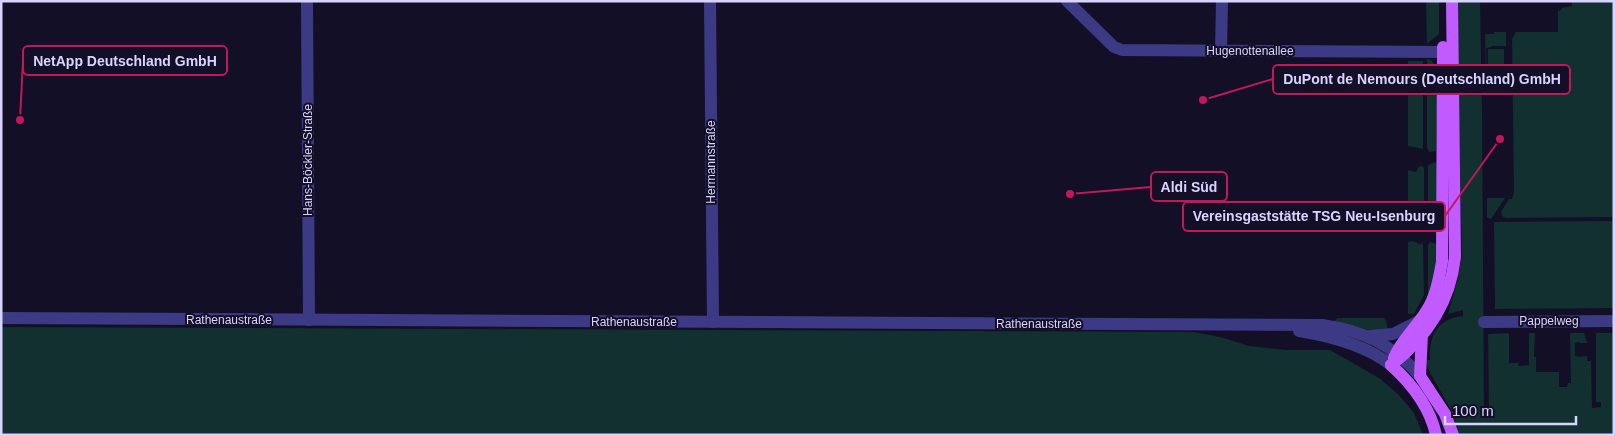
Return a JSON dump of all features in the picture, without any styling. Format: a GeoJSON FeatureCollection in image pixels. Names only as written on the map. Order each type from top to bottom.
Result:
{"type":"FeatureCollection","features":[{"type":"Feature","properties":{"kind":"main road"},"geometry":{"type":"LineString","coordinates":[[1399,355],[1422,334],[1437,316],[1443,304],[1454,268],[1448,52],[1444,1]]}},
{"type":"Feature","properties":{"kind":"main road"},"geometry":{"type":"LineString","coordinates":[[1436,435],[1427,409],[1419,396],[1391,365],[1429,308],[1442,262],[1448,52],[1452,1]]}},
{"type":"Feature","properties":{"kind":"main road"},"geometry":{"type":"LineString","coordinates":[[1422,334],[1420,376],[1445,414],[1453,435]]}},
{"type":"Feature","properties":{"kind":"street","name":"Hans-Böckler-Straße"},"geometry":{"type":"LineString","coordinates":[[307,1],[309,320]]}},
{"type":"Feature","properties":{"kind":"street","name":"Hermannstraße"},"geometry":{"type":"LineString","coordinates":[[710,1],[713,322]]}},
{"type":"Feature","properties":{"kind":"street","name":"Hugenottenallee"},"geometry":{"type":"LineString","coordinates":[[1067,1],[1118,49],[1448,52]]}},
{"type":"Feature","properties":{"kind":"street"},"geometry":{"type":"LineString","coordinates":[[1222,1],[1222,51]]}},
{"type":"Feature","properties":{"kind":"street","name":"Rathenaustraße"},"geometry":{"type":"LineString","coordinates":[[1,318],[1322,325],[1338,327],[1370,336],[1399,355],[1420,376]]}},
{"type":"Feature","properties":{"kind":"street"},"geometry":{"type":"LineString","coordinates":[[1370,336],[1393,334],[1420,321]]}},
{"type":"Feature","properties":{"kind":"street","name":"Pappelweg"},"geometry":{"type":"LineString","coordinates":[[1484,322],[1614,321]]}},
{"type":"Feature","properties":{"kind":"street","name":"Rathenaustraße"},"geometry":{"type":"LineString","coordinates":[[1267,325],[1330,338],[1365,350],[1391,365]]}},
{"type":"Feature","properties":{"kind":"green space"},"geometry":{"type":"Polygon","coordinates":[[[1426,1],[1439,1],[1439,34],[1427,44],[1426,1]]]}},
{"type":"Feature","properties":{"kind":"green space"},"geometry":{"type":"Polygon","coordinates":[[[1456,1],[1480,1],[1484,412],[1489,412],[1488,334],[1509,333],[1509,363],[1518,363],[1519,366],[1529,365],[1529,333],[1535,333],[1534,357],[1536,357],[1536,372],[1559,372],[1559,387],[1567,387],[1568,383],[1571,383],[1570,333],[1584,333],[1587,343],[1575,343],[1575,356],[1587,356],[1587,361],[1591,361],[1592,408],[1601,407],[1601,402],[1596,402],[1596,333],[1614,333],[1614,435],[1458,435],[1450,407],[1427,366],[1425,360],[1430,360],[1431,343],[1436,330],[1447,321],[1463,316],[1463,310],[1448,314],[1458,279],[1462,256],[1456,1]]]}},
{"type":"Feature","properties":{"kind":"green space"},"geometry":{"type":"Polygon","coordinates":[[[1572,1],[1614,1],[1614,217],[1506,218],[1502,216],[1501,212],[1509,199],[1512,199],[1514,192],[1512,39],[1516,32],[1558,32],[1558,11],[1572,6],[1572,1]]]}},
{"type":"Feature","properties":{"kind":"green space"},"geometry":{"type":"Polygon","coordinates":[[[1494,32],[1506,32],[1506,46],[1486,48],[1487,76],[1507,76],[1507,82],[1486,82],[1485,34],[1494,34],[1494,32]]]}},
{"type":"Feature","properties":{"kind":"green space"},"geometry":{"type":"Polygon","coordinates":[[[1488,49],[1504,49],[1504,74],[1488,74],[1488,49]]]}},
{"type":"Feature","properties":{"kind":"green space"},"geometry":{"type":"Polygon","coordinates":[[[1427,59],[1431,60],[1438,69],[1436,151],[1429,152],[1427,147],[1427,59]]]}},
{"type":"Feature","properties":{"kind":"green space"},"geometry":{"type":"Polygon","coordinates":[[[1408,61],[1423,61],[1423,149],[1408,146],[1408,61]]]}},
{"type":"Feature","properties":{"kind":"green space"},"geometry":{"type":"Polygon","coordinates":[[[1435,162],[1438,165],[1437,222],[1429,227],[1428,165],[1435,162]]]}},
{"type":"Feature","properties":{"kind":"green space"},"geometry":{"type":"Polygon","coordinates":[[[1419,166],[1424,168],[1424,226],[1422,229],[1411,229],[1403,223],[1402,209],[1408,209],[1408,170],[1416,172],[1419,166]]]}},
{"type":"Feature","properties":{"kind":"green space"},"geometry":{"type":"Polygon","coordinates":[[[1487,198],[1505,198],[1491,219],[1487,217],[1487,198]]]}},
{"type":"Feature","properties":{"kind":"green space"},"geometry":{"type":"Polygon","coordinates":[[[1614,221],[1614,308],[1495,309],[1494,222],[1614,221]]]}},
{"type":"Feature","properties":{"kind":"green space"},"geometry":{"type":"Polygon","coordinates":[[[1408,242],[1422,243],[1423,245],[1424,295],[1414,314],[1408,314],[1408,242]]]}},
{"type":"Feature","properties":{"kind":"green space"},"geometry":{"type":"Polygon","coordinates":[[[1430,242],[1437,244],[1438,263],[1430,293],[1428,293],[1428,245],[1430,242]]]}},
{"type":"Feature","properties":{"kind":"green space"},"geometry":{"type":"Polygon","coordinates":[[[1338,318],[1384,318],[1388,330],[1368,330],[1335,322],[1338,318]]]}},
{"type":"Feature","properties":{"kind":"green space"},"geometry":{"type":"Polygon","coordinates":[[[1,327],[1194,332],[1224,338],[1249,346],[1287,350],[1330,350],[1379,378],[1398,394],[1414,413],[1423,435],[1,435],[1,327]]]}},
{"type":"Feature","properties":{"kind":"place","name":"DuPont de Nemours (Deutschland) GmbH"},"geometry":{"type":"Point","coordinates":[1203,100]}},
{"type":"Feature","properties":{"kind":"place","name":"NetApp Deutschland GmbH"},"geometry":{"type":"Point","coordinates":[20,120]}},
{"type":"Feature","properties":{"kind":"place","name":"Vereinsgaststätte TSG Neu-Isenburg"},"geometry":{"type":"Point","coordinates":[1500,139]}},
{"type":"Feature","properties":{"kind":"place","name":"Aldi Süd"},"geometry":{"type":"Point","coordinates":[1070,194]}}]}
